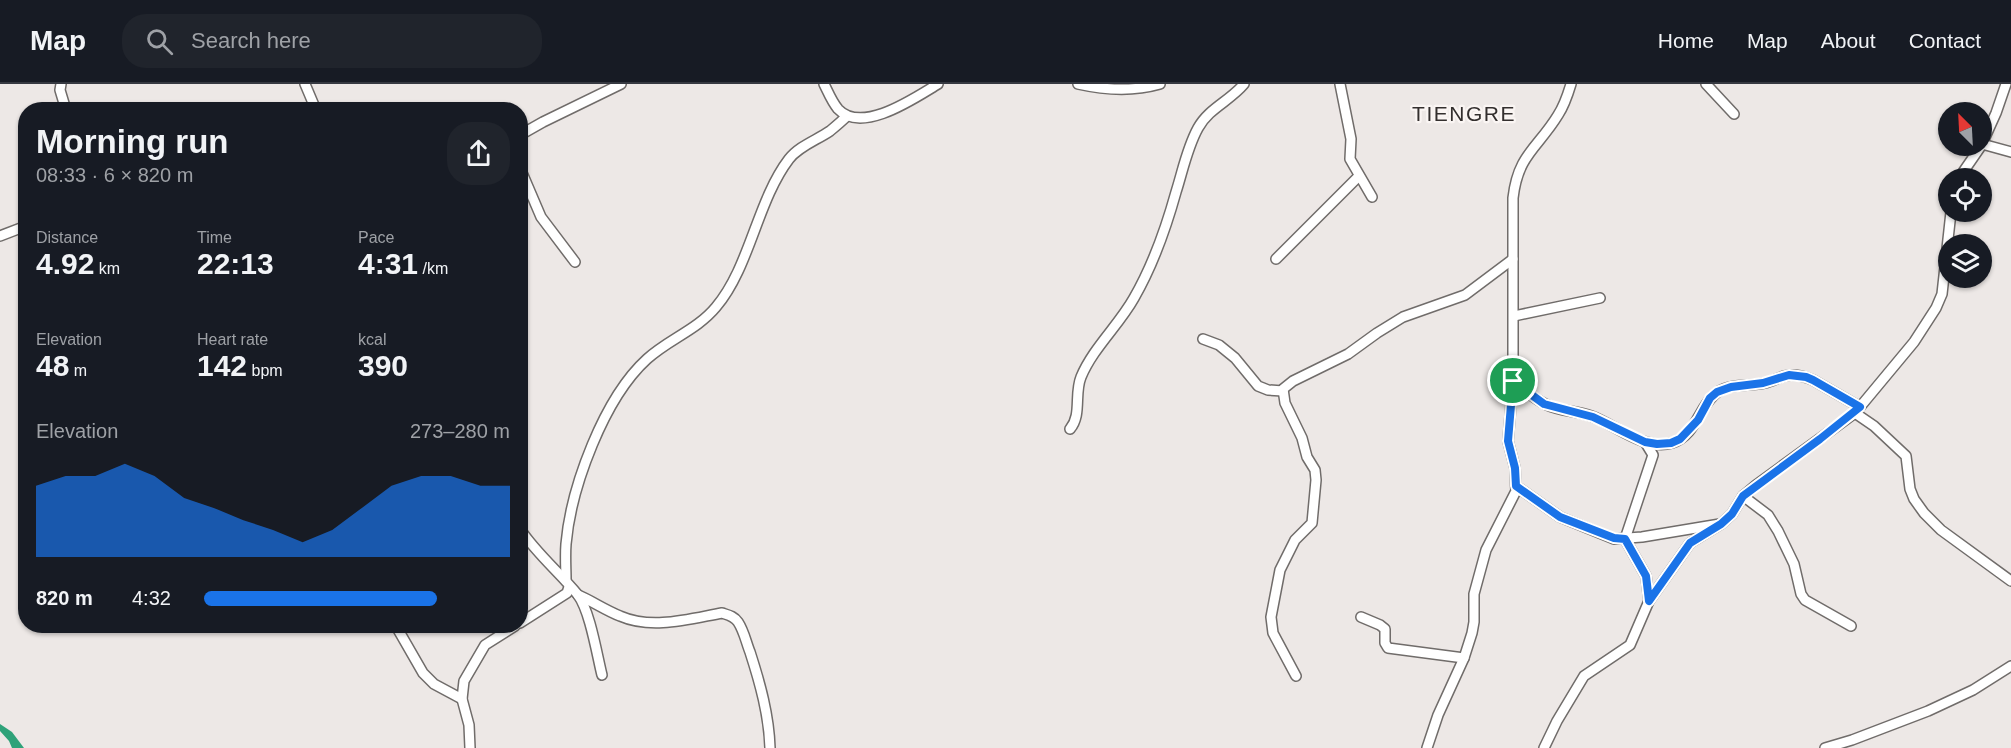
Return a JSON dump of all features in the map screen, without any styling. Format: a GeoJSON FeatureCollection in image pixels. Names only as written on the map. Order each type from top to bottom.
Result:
{"type":"FeatureCollection","features":[{"type":"Feature","properties":{"kind":"street"},"geometry":{"type":"LineString","coordinates":[[62,84],[60,90],[64,102]]}},
{"type":"Feature","properties":{"kind":"street"},"geometry":{"type":"LineString","coordinates":[[305,84],[313,102]]}},
{"type":"Feature","properties":{"kind":"street"},"geometry":{"type":"LineString","coordinates":[[528,130],[621,84]]}},
{"type":"Feature","properties":{"kind":"street"},"geometry":{"type":"LineString","coordinates":[[824,84],[839,111],[847,116],[858,118],[881,114],[899,107],[938,84]]}},
{"type":"Feature","properties":{"kind":"street"},"geometry":{"type":"LineString","coordinates":[[1078,84],[1120,90],[1160,84]]}},
{"type":"Feature","properties":{"kind":"street"},"geometry":{"type":"LineString","coordinates":[[1070,429],[1076,420],[1080,378],[1091,358],[1134,298],[1152,262],[1167,224],[1187,153],[1198,128],[1206,116],[1244,84]]}},
{"type":"Feature","properties":{"kind":"street"},"geometry":{"type":"LineString","coordinates":[[1340,84],[1351,139],[1350,159],[1372,197]]}},
{"type":"Feature","properties":{"kind":"street"},"geometry":{"type":"LineString","coordinates":[[1427,748],[1472,633],[1474,594],[1484,556],[1516,486],[1515,468],[1508,441],[1513,381],[1515,182],[1528,152],[1558,115],[1571,84]]}},
{"type":"Feature","properties":{"kind":"street"},"geometry":{"type":"LineString","coordinates":[[1706,84],[1734,114]]}},
{"type":"Feature","properties":{"kind":"street"},"geometry":{"type":"LineString","coordinates":[[1992,121],[2006,84]]}},
{"type":"Feature","properties":{"kind":"street"},"geometry":{"type":"LineString","coordinates":[[528,617],[567,593],[566,544],[578,486],[606,415],[633,374],[648,358],[684,334],[717,307],[736,273],[761,211],[790,158],[847,116]]}},
{"type":"Feature","properties":{"kind":"street"},"geometry":{"type":"LineString","coordinates":[[1992,147],[2011,152]]}},
{"type":"Feature","properties":{"kind":"street"},"geometry":{"type":"LineString","coordinates":[[1276,259],[1359,176]]}},
{"type":"Feature","properties":{"kind":"street"},"geometry":{"type":"LineString","coordinates":[[528,187],[541,217],[576,262]]}},
{"type":"Feature","properties":{"kind":"street"},"geometry":{"type":"LineString","coordinates":[[1544,748],[1584,676],[1630,645],[1649,601],[1690,543],[1721,524],[1732,514],[1743,496],[1857,410],[1914,342],[1936,308],[1944,283],[1950,222]]}},
{"type":"Feature","properties":{"kind":"street"},"geometry":{"type":"LineString","coordinates":[[0,236],[18,229]]}},
{"type":"Feature","properties":{"kind":"street"},"geometry":{"type":"LineString","coordinates":[[1296,676],[1273,633],[1270,617],[1282,564],[1295,540],[1312,523],[1316,480],[1315,470],[1306,457],[1302,438],[1285,403],[1283,391],[1287,384],[1348,354],[1403,317],[1465,295],[1513,259]]}},
{"type":"Feature","properties":{"kind":"street"},"geometry":{"type":"LineString","coordinates":[[1514,316],[1600,298]]}},
{"type":"Feature","properties":{"kind":"street"},"geometry":{"type":"LineString","coordinates":[[1203,339],[1219,345],[1235,358],[1258,386],[1283,391]]}},
{"type":"Feature","properties":{"kind":"street"},"geometry":{"type":"LineString","coordinates":[[1513,381],[1544,404],[1593,417],[1645,442],[1671,443],[1680,439],[1698,420],[1710,398],[1717,392],[1731,387],[1763,383],[1789,375],[1806,377],[1857,410],[1906,456],[1910,489],[1924,513],[1941,530],[2011,581]]}},
{"type":"Feature","properties":{"kind":"street"},"geometry":{"type":"LineString","coordinates":[[1645,442],[1653,455],[1625,539],[1646,576],[1649,601]]}},
{"type":"Feature","properties":{"kind":"street"},"geometry":{"type":"LineString","coordinates":[[1516,486],[1560,517],[1614,538],[1625,539],[1680,532],[1711,524],[1721,524]]}},
{"type":"Feature","properties":{"kind":"street"},"geometry":{"type":"LineString","coordinates":[[1743,496],[1768,515],[1778,531],[1794,564],[1801,594],[1805,600],[1851,626]]}},
{"type":"Feature","properties":{"kind":"street"},"geometry":{"type":"LineString","coordinates":[[528,540],[578,595],[621,617],[658,624],[722,613],[737,620],[757,674],[769,726],[770,748]]}},
{"type":"Feature","properties":{"kind":"street"},"geometry":{"type":"LineString","coordinates":[[578,595],[585,611],[602,675]]}},
{"type":"Feature","properties":{"kind":"street"},"geometry":{"type":"LineString","coordinates":[[1361,617],[1385,629],[1385,643],[1388,648],[1464,658]]}},
{"type":"Feature","properties":{"kind":"street"},"geometry":{"type":"LineString","coordinates":[[400,633],[423,673],[434,684],[462,699]]}},
{"type":"Feature","properties":{"kind":"street"},"geometry":{"type":"LineString","coordinates":[[470,748],[462,699],[464,681],[485,645],[504,633]]}},
{"type":"Feature","properties":{"kind":"street"},"geometry":{"type":"LineString","coordinates":[[1825,748],[1928,711],[1973,690],[2011,666]]}},
{"type":"Feature","properties":{"kind":"shaded area"},"geometry":{"type":"Polygon","coordinates":[[[0,724],[12,732],[24,748],[12,748],[0,731],[0,724]]]}},
{"type":"Feature","properties":{"kind":"district","name":"TIENGRE"},"geometry":{"type":"Point","coordinates":[1464,114]}},
{"type":"Feature","properties":{"kind":"route"},"geometry":{"type":"LineString","coordinates":[[1789,375],[1813,380],[1860,407],[1756,485],[1743,496],[1732,514],[1721,524],[1690,543],[1649,601],[1646,576],[1625,539],[1614,538],[1560,517],[1516,486],[1517,479],[1508,441],[1513,381],[1544,404],[1593,417],[1645,442],[1657,444],[1671,443],[1680,439],[1698,420],[1710,398],[1717,392],[1731,387],[1773,381],[1789,375]]}}]}
